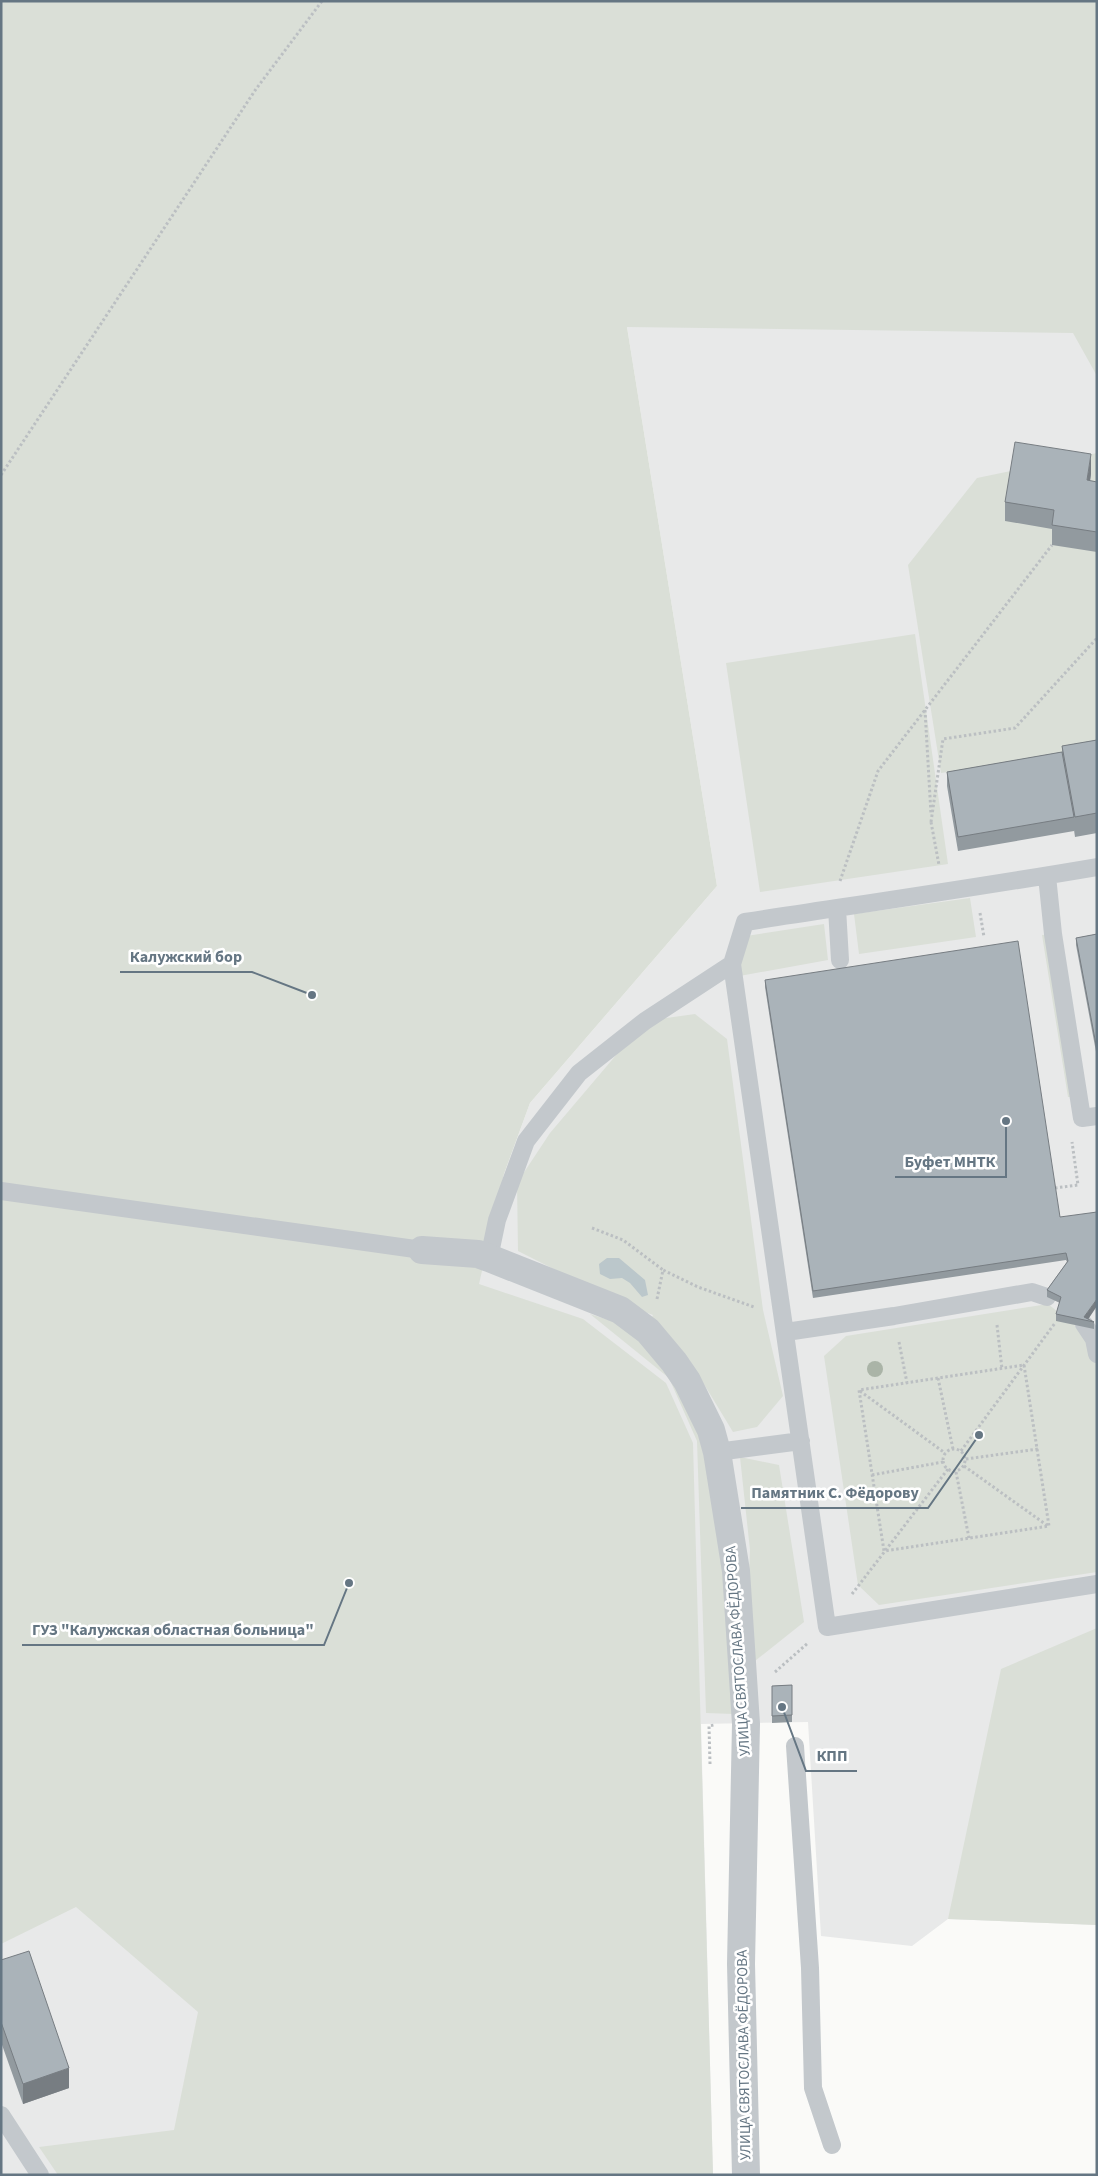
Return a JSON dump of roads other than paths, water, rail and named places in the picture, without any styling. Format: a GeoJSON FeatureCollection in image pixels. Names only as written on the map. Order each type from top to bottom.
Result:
{"type":"FeatureCollection","features":[{"type":"Feature","properties":{"kind":"street","name":"УЛИЦА СВЯТОСЛАВА ФЁДОРОВА"},"geometry":{"type":"LineString","coordinates":[[422,1250],[478,1254],[620,1310],[648,1331],[674,1362],[687,1381],[711,1430],[718,1452],[736,1571],[746,1724],[741,1964],[746,2175]]}},
{"type":"Feature","properties":{"kind":"lane"},"geometry":{"type":"LineString","coordinates":[[1097,868],[745,922],[732,964],[827,1627],[1097,1584]]}},
{"type":"Feature","properties":{"kind":"lane"},"geometry":{"type":"LineString","coordinates":[[1047,876],[1053,934],[1082,1118],[1097,1116]]}},
{"type":"Feature","properties":{"kind":"lane"},"geometry":{"type":"LineString","coordinates":[[837,908],[840,960]]}},
{"type":"Feature","properties":{"kind":"lane"},"geometry":{"type":"LineString","coordinates":[[488,1258],[497,1220],[526,1141],[579,1073],[645,1022],[732,964]]}},
{"type":"Feature","properties":{"kind":"lane"},"geometry":{"type":"LineString","coordinates":[[1,1192],[422,1250]]}},
{"type":"Feature","properties":{"kind":"lane"},"geometry":{"type":"LineString","coordinates":[[786,1332],[894,1316],[1032,1292],[1047,1297]]}},
{"type":"Feature","properties":{"kind":"lane"},"geometry":{"type":"LineString","coordinates":[[1084,1324],[1094,1339],[1097,1354]]}},
{"type":"Feature","properties":{"kind":"lane"},"geometry":{"type":"LineString","coordinates":[[718,1452],[801,1441]]}},
{"type":"Feature","properties":{"kind":"lane"},"geometry":{"type":"LineString","coordinates":[[795,1746],[810,1968],[813,2088],[832,2145]]}},
{"type":"Feature","properties":{"kind":"lane"},"geometry":{"type":"LineString","coordinates":[[1,2115],[40,2175]]}},
{"type":"Feature","properties":{"kind":"place","name":"Калужский бор"},"geometry":{"type":"Point","coordinates":[312,995]}},
{"type":"Feature","properties":{"kind":"place","name":"Буфет МНТК"},"geometry":{"type":"Point","coordinates":[1006,1121]}},
{"type":"Feature","properties":{"kind":"place","name":"Памятник С. Фёдорову"},"geometry":{"type":"Point","coordinates":[979,1435]}},
{"type":"Feature","properties":{"kind":"place","name":"ГУЗ \"Калужская областная больница\""},"geometry":{"type":"Point","coordinates":[349,1583]}},
{"type":"Feature","properties":{"kind":"place","name":"КПП"},"geometry":{"type":"Point","coordinates":[782,1707]}}]}
